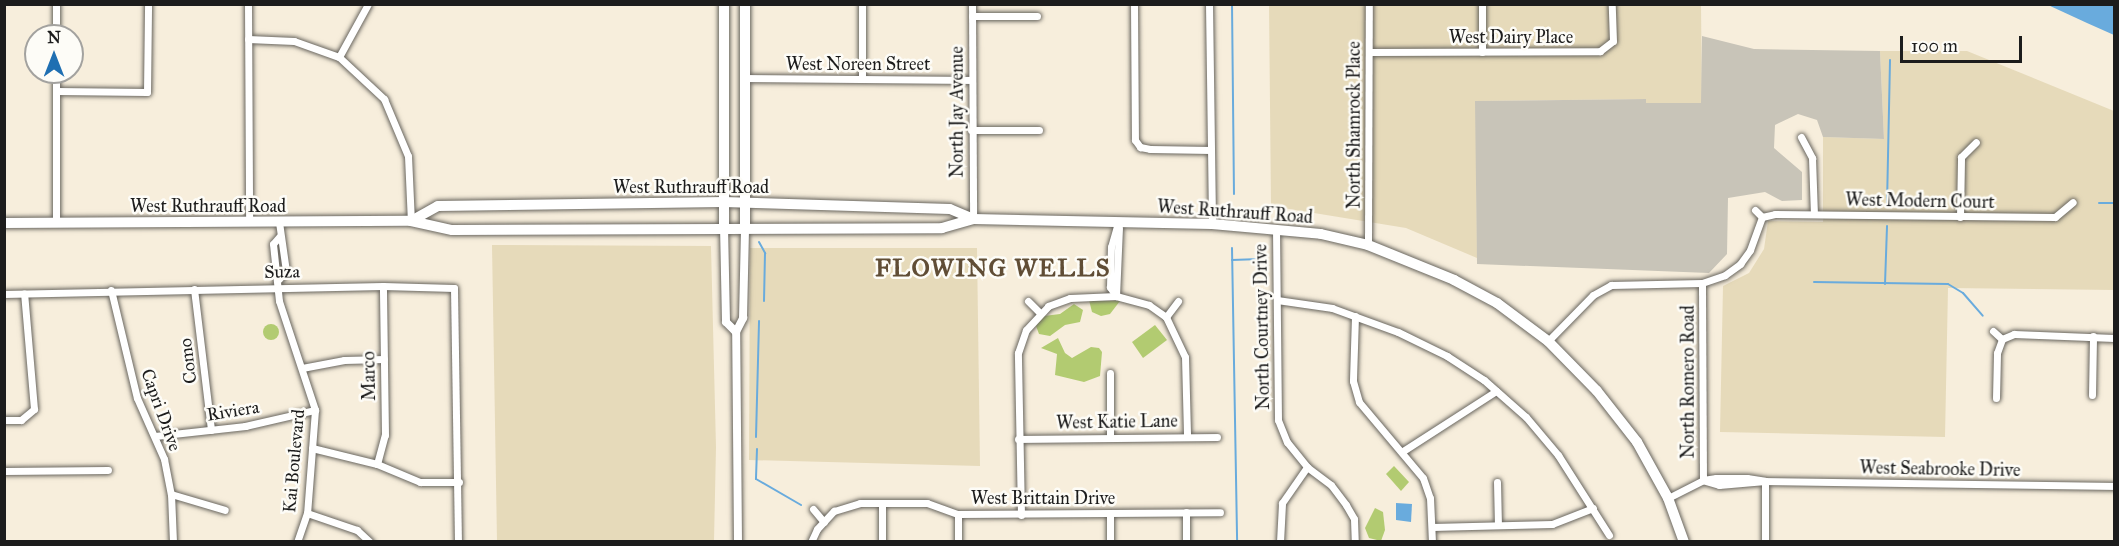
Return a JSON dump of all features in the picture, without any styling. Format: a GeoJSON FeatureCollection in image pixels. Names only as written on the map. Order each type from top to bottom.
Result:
{"type":"FeatureCollection","features":[{"type":"Feature","properties":{"kind":"main road"},"geometry":{"type":"LineString","coordinates":[[724,4],[724,226]]}},
{"type":"Feature","properties":{"kind":"main road"},"geometry":{"type":"LineString","coordinates":[[745,4],[745,227]]}},
{"type":"Feature","properties":{"kind":"main road","name":"West Ruthrauff Road"},"geometry":{"type":"LineString","coordinates":[[411,221],[438,206],[724,202],[950,209],[973,219]]}},
{"type":"Feature","properties":{"kind":"main road","name":"West Ruthrauff Road"},"geometry":{"type":"LineString","coordinates":[[4,223],[411,221],[452,230],[724,226],[942,228],[973,219],[1212,224],[1276,229],[1368,245],[1417,263],[1497,303],[1548,341],[1597,391],[1637,442],[1668,498],[1684,542]]}},
{"type":"Feature","properties":{"kind":"street"},"geometry":{"type":"LineString","coordinates":[[56,4],[56,24]]}},
{"type":"Feature","properties":{"kind":"street"},"geometry":{"type":"LineString","coordinates":[[56,91],[147,92],[148,4]]}},
{"type":"Feature","properties":{"kind":"street"},"geometry":{"type":"LineString","coordinates":[[248,4],[249,222]]}},
{"type":"Feature","properties":{"kind":"street"},"geometry":{"type":"LineString","coordinates":[[339,57],[368,4]]}},
{"type":"Feature","properties":{"kind":"street"},"geometry":{"type":"LineString","coordinates":[[862,4],[862,79]]}},
{"type":"Feature","properties":{"kind":"street","name":"North Jay Avenue"},"geometry":{"type":"LineString","coordinates":[[972,4],[973,219]]}},
{"type":"Feature","properties":{"kind":"street"},"geometry":{"type":"LineString","coordinates":[[1134,4],[1135,145],[1150,149],[1210,150]]}},
{"type":"Feature","properties":{"kind":"street"},"geometry":{"type":"LineString","coordinates":[[1209,4],[1212,224]]}},
{"type":"Feature","properties":{"kind":"street","name":"North Shamrock Place"},"geometry":{"type":"LineString","coordinates":[[1368,245],[1369,4]]}},
{"type":"Feature","properties":{"kind":"street"},"geometry":{"type":"LineString","coordinates":[[1482,4],[1482,51]]}},
{"type":"Feature","properties":{"kind":"street","name":"West Dairy Place"},"geometry":{"type":"LineString","coordinates":[[1369,52],[1600,51],[1613,41],[1612,4]]}},
{"type":"Feature","properties":{"kind":"street"},"geometry":{"type":"LineString","coordinates":[[972,16],[1037,16]]}},
{"type":"Feature","properties":{"kind":"street"},"geometry":{"type":"LineString","coordinates":[[249,39],[294,41],[339,57],[384,99],[408,156],[411,221]]}},
{"type":"Feature","properties":{"kind":"street","name":"West Noreen Street"},"geometry":{"type":"LineString","coordinates":[[746,78],[971,80]]}},
{"type":"Feature","properties":{"kind":"street"},"geometry":{"type":"LineString","coordinates":[[56,84],[56,223]]}},
{"type":"Feature","properties":{"kind":"street"},"geometry":{"type":"LineString","coordinates":[[971,130],[1039,130]]}},
{"type":"Feature","properties":{"kind":"street"},"geometry":{"type":"LineString","coordinates":[[1801,137],[1812,158],[1814,214]]}},
{"type":"Feature","properties":{"kind":"street"},"geometry":{"type":"LineString","coordinates":[[1960,217],[1961,157],[1977,142]]}},
{"type":"Feature","properties":{"kind":"street","name":"West Modern Court"},"geometry":{"type":"LineString","coordinates":[[1762,218],[1814,214],[2055,217],[2073,202]]}},
{"type":"Feature","properties":{"kind":"street"},"geometry":{"type":"LineString","coordinates":[[1548,341],[1593,296],[1611,285],[1702,283],[1740,264],[1756,239],[1762,218],[1755,210]]}},
{"type":"Feature","properties":{"kind":"street","name":"Kai Boulevard"},"geometry":{"type":"LineString","coordinates":[[279,222],[279,237],[285,245],[286,271],[279,283]]}},
{"type":"Feature","properties":{"kind":"street"},"geometry":{"type":"LineString","coordinates":[[1116,296],[1110,287],[1111,247],[1118,222]]}},
{"type":"Feature","properties":{"kind":"street"},"geometry":{"type":"LineString","coordinates":[[724,226],[726,322],[736,332]]}},
{"type":"Feature","properties":{"kind":"street"},"geometry":{"type":"LineString","coordinates":[[738,542],[736,332],[743,318],[745,227]]}},
{"type":"Feature","properties":{"kind":"street","name":"North Courtney Drive"},"geometry":{"type":"LineString","coordinates":[[1276,229],[1278,420],[1287,442],[1307,467],[1330,485],[1346,505],[1354,519],[1355,542]]}},
{"type":"Feature","properties":{"kind":"street","name":"Kai Boulevard"},"geometry":{"type":"LineString","coordinates":[[279,237],[273,244],[273,270],[279,283],[279,301],[315,410],[308,513],[297,542]]}},
{"type":"Feature","properties":{"kind":"street","name":"Suza"},"geometry":{"type":"LineString","coordinates":[[4,294],[195,289],[279,283],[454,288],[459,482]]}},
{"type":"Feature","properties":{"kind":"street","name":"North Romero Road"},"geometry":{"type":"LineString","coordinates":[[1702,283],[1703,480]]}},
{"type":"Feature","properties":{"kind":"street","name":"Marco"},"geometry":{"type":"LineString","coordinates":[[377,464],[385,435],[383,286]]}},
{"type":"Feature","properties":{"kind":"street","name":"Como"},"geometry":{"type":"LineString","coordinates":[[195,289],[211,430]]}},
{"type":"Feature","properties":{"kind":"street","name":"Capri Drive"},"geometry":{"type":"LineString","coordinates":[[111,290],[137,398],[154,436],[171,494],[173,542]]}},
{"type":"Feature","properties":{"kind":"street"},"geometry":{"type":"LineString","coordinates":[[4,420],[32,417],[34,403],[24,293]]}},
{"type":"Feature","properties":{"kind":"street"},"geometry":{"type":"LineString","coordinates":[[1021,515],[1018,353],[1026,330],[1040,313],[1070,298],[1116,296],[1149,305],[1166,317],[1185,357],[1187,436]]}},
{"type":"Feature","properties":{"kind":"street"},"geometry":{"type":"LineString","coordinates":[[1277,300],[1355,316],[1448,356],[1496,391],[1526,417],[1558,455],[1609,535]]}},
{"type":"Feature","properties":{"kind":"street"},"geometry":{"type":"LineString","coordinates":[[1028,301],[1040,313]]}},
{"type":"Feature","properties":{"kind":"street"},"geometry":{"type":"LineString","coordinates":[[1166,317],[1178,301]]}},
{"type":"Feature","properties":{"kind":"street"},"geometry":{"type":"LineString","coordinates":[[1355,316],[1353,381],[1359,402],[1374,424],[1403,451],[1429,494],[1432,542]]}},
{"type":"Feature","properties":{"kind":"street"},"geometry":{"type":"LineString","coordinates":[[1993,331],[2002,339]]}},
{"type":"Feature","properties":{"kind":"street"},"geometry":{"type":"LineString","coordinates":[[1996,398],[1997,353],[2002,339],[2014,334],[2115,338]]}},
{"type":"Feature","properties":{"kind":"street"},"geometry":{"type":"LineString","coordinates":[[2092,395],[2093,336]]}},
{"type":"Feature","properties":{"kind":"street"},"geometry":{"type":"LineString","coordinates":[[302,368],[344,360],[384,359]]}},
{"type":"Feature","properties":{"kind":"street"},"geometry":{"type":"LineString","coordinates":[[1110,373],[1110,438]]}},
{"type":"Feature","properties":{"kind":"street"},"geometry":{"type":"LineString","coordinates":[[1403,451],[1496,391]]}},
{"type":"Feature","properties":{"kind":"street","name":"Riviera"},"geometry":{"type":"LineString","coordinates":[[154,436],[211,430],[315,410]]}},
{"type":"Feature","properties":{"kind":"street","name":"West Katie Lane"},"geometry":{"type":"LineString","coordinates":[[1018,439],[1187,436],[1217,438]]}},
{"type":"Feature","properties":{"kind":"street"},"geometry":{"type":"LineString","coordinates":[[312,448],[377,464],[420,482],[459,482],[458,542]]}},
{"type":"Feature","properties":{"kind":"street"},"geometry":{"type":"LineString","coordinates":[[1280,542],[1282,503],[1307,467]]}},
{"type":"Feature","properties":{"kind":"street"},"geometry":{"type":"LineString","coordinates":[[4,471],[108,470]]}},
{"type":"Feature","properties":{"kind":"street"},"geometry":{"type":"LineString","coordinates":[[1668,498],[1703,480]]}},
{"type":"Feature","properties":{"kind":"street","name":"West Seabrooke Drive"},"geometry":{"type":"LineString","coordinates":[[1703,480],[1719,484],[1765,481],[2115,486]]}},
{"type":"Feature","properties":{"kind":"street"},"geometry":{"type":"LineString","coordinates":[[1765,481],[1765,542]]}},
{"type":"Feature","properties":{"kind":"street"},"geometry":{"type":"LineString","coordinates":[[1497,482],[1498,525]]}},
{"type":"Feature","properties":{"kind":"street"},"geometry":{"type":"LineString","coordinates":[[171,494],[225,510]]}},
{"type":"Feature","properties":{"kind":"street","name":"West Brittain Drive"},"geometry":{"type":"LineString","coordinates":[[824,522],[834,511],[860,503],[927,504],[958,514],[1220,512]]}},
{"type":"Feature","properties":{"kind":"street"},"geometry":{"type":"LineString","coordinates":[[882,504],[882,542]]}},
{"type":"Feature","properties":{"kind":"street"},"geometry":{"type":"LineString","coordinates":[[1432,527],[1552,524],[1593,508]]}},
{"type":"Feature","properties":{"kind":"street"},"geometry":{"type":"LineString","coordinates":[[811,542],[824,522],[813,509]]}},
{"type":"Feature","properties":{"kind":"street"},"geometry":{"type":"LineString","coordinates":[[1186,512],[1186,542]]}},
{"type":"Feature","properties":{"kind":"street"},"geometry":{"type":"LineString","coordinates":[[308,513],[357,530],[370,542]]}},
{"type":"Feature","properties":{"kind":"street"},"geometry":{"type":"LineString","coordinates":[[1110,513],[1110,542]]}},
{"type":"Feature","properties":{"kind":"street"},"geometry":{"type":"LineString","coordinates":[[958,514],[958,542]]}},
{"type":"Feature","properties":{"kind":"shaded area"},"geometry":{"type":"Polygon","coordinates":[[[1269,5],[1701,5],[1702,103],[1646,103],[1646,99],[1476,101],[1477,258],[1406,228],[1271,206],[1269,5]]]}},
{"type":"Feature","properties":{"kind":"shaded area"},"geometry":{"type":"Polygon","coordinates":[[[1702,36],[1754,49],[1880,51],[1884,139],[1823,137],[1817,120],[1798,114],[1775,125],[1774,148],[1802,172],[1802,200],[1782,201],[1765,192],[1728,198],[1727,254],[1709,273],[1477,264],[1475,101],[1646,99],[1646,103],[1701,103],[1702,36]]]}},
{"type":"Feature","properties":{"kind":"shaded area"},"geometry":{"type":"Polygon","coordinates":[[[1880,51],[1967,51],[2114,111],[2114,290],[1948,288],[1945,437],[1720,432],[1723,286],[1749,273],[1764,249],[1768,221],[1823,222],[1823,137],[1884,139],[1880,51]]]}},
{"type":"Feature","properties":{"kind":"shaded area"},"geometry":{"type":"Polygon","coordinates":[[[492,245],[711,246],[716,447],[714,541],[497,541],[492,245]]]}},
{"type":"Feature","properties":{"kind":"shaded area"},"geometry":{"type":"Polygon","coordinates":[[[750,248],[977,248],[980,466],[749,460],[750,248]]]}},
{"type":"Feature","properties":{"kind":"green space"},"geometry":{"type":"Polygon","coordinates":[[[1089,300],[1120,301],[1110,314],[1101,316],[1092,312],[1089,300]]]}},
{"type":"Feature","properties":{"kind":"green space"},"geometry":{"type":"Polygon","coordinates":[[[1074,304],[1083,310],[1080,322],[1065,325],[1050,336],[1039,334],[1036,326],[1044,316],[1060,314],[1074,304]]]}},
{"type":"Feature","properties":{"kind":"green space"},"geometry":{"type":"Polygon","coordinates":[[[268,324],[274,324],[279,332],[277,338],[268,340],[263,335],[263,329],[268,324]]]}},
{"type":"Feature","properties":{"kind":"green space"},"geometry":{"type":"Polygon","coordinates":[[[1155,325],[1167,340],[1143,358],[1132,342],[1155,325]]]}},
{"type":"Feature","properties":{"kind":"green space"},"geometry":{"type":"Polygon","coordinates":[[[1058,338],[1065,353],[1072,358],[1091,347],[1099,348],[1102,352],[1100,376],[1084,382],[1055,375],[1057,354],[1041,348],[1058,338]]]}},
{"type":"Feature","properties":{"kind":"green space"},"geometry":{"type":"Polygon","coordinates":[[[1394,466],[1409,482],[1401,491],[1386,474],[1394,466]]]}},
{"type":"Feature","properties":{"kind":"green space"},"geometry":{"type":"Polygon","coordinates":[[[1375,508],[1383,512],[1385,530],[1381,541],[1369,538],[1365,528],[1375,508]]]}},
{"type":"Feature","properties":{"kind":"water"},"geometry":{"type":"Polygon","coordinates":[[[2048,5],[2114,5],[2114,35],[2087,23],[2048,5]]]}},
{"type":"Feature","properties":{"kind":"water"},"geometry":{"type":"Polygon","coordinates":[[[1396,503],[1412,504],[1411,522],[1396,520],[1396,503]]]}},
{"type":"Feature","properties":{"kind":"waterway"},"geometry":{"type":"LineString","coordinates":[[1232,4],[1234,194]]}},
{"type":"Feature","properties":{"kind":"waterway"},"geometry":{"type":"LineString","coordinates":[[1887,204],[1890,60]]}},
{"type":"Feature","properties":{"kind":"waterway"},"geometry":{"type":"LineString","coordinates":[[2099,203],[2114,203]]}},
{"type":"Feature","properties":{"kind":"waterway"},"geometry":{"type":"LineString","coordinates":[[1885,284],[1887,226]]}},
{"type":"Feature","properties":{"kind":"waterway"},"geometry":{"type":"LineString","coordinates":[[759,242],[765,253],[764,301]]}},
{"type":"Feature","properties":{"kind":"waterway"},"geometry":{"type":"LineString","coordinates":[[1232,248],[1237,542]]}},
{"type":"Feature","properties":{"kind":"waterway"},"geometry":{"type":"LineString","coordinates":[[1232,260],[1267,259]]}},
{"type":"Feature","properties":{"kind":"waterway"},"geometry":{"type":"LineString","coordinates":[[1814,282],[1948,284],[1963,293],[1983,316]]}},
{"type":"Feature","properties":{"kind":"waterway"},"geometry":{"type":"LineString","coordinates":[[756,437],[759,321]]}},
{"type":"Feature","properties":{"kind":"waterway"},"geometry":{"type":"LineString","coordinates":[[757,449],[756,479],[801,505]]}},
{"type":"Feature","properties":{"kind":"district","name":"FLOWING WELLS"},"geometry":{"type":"Point","coordinates":[993,269]}}]}
